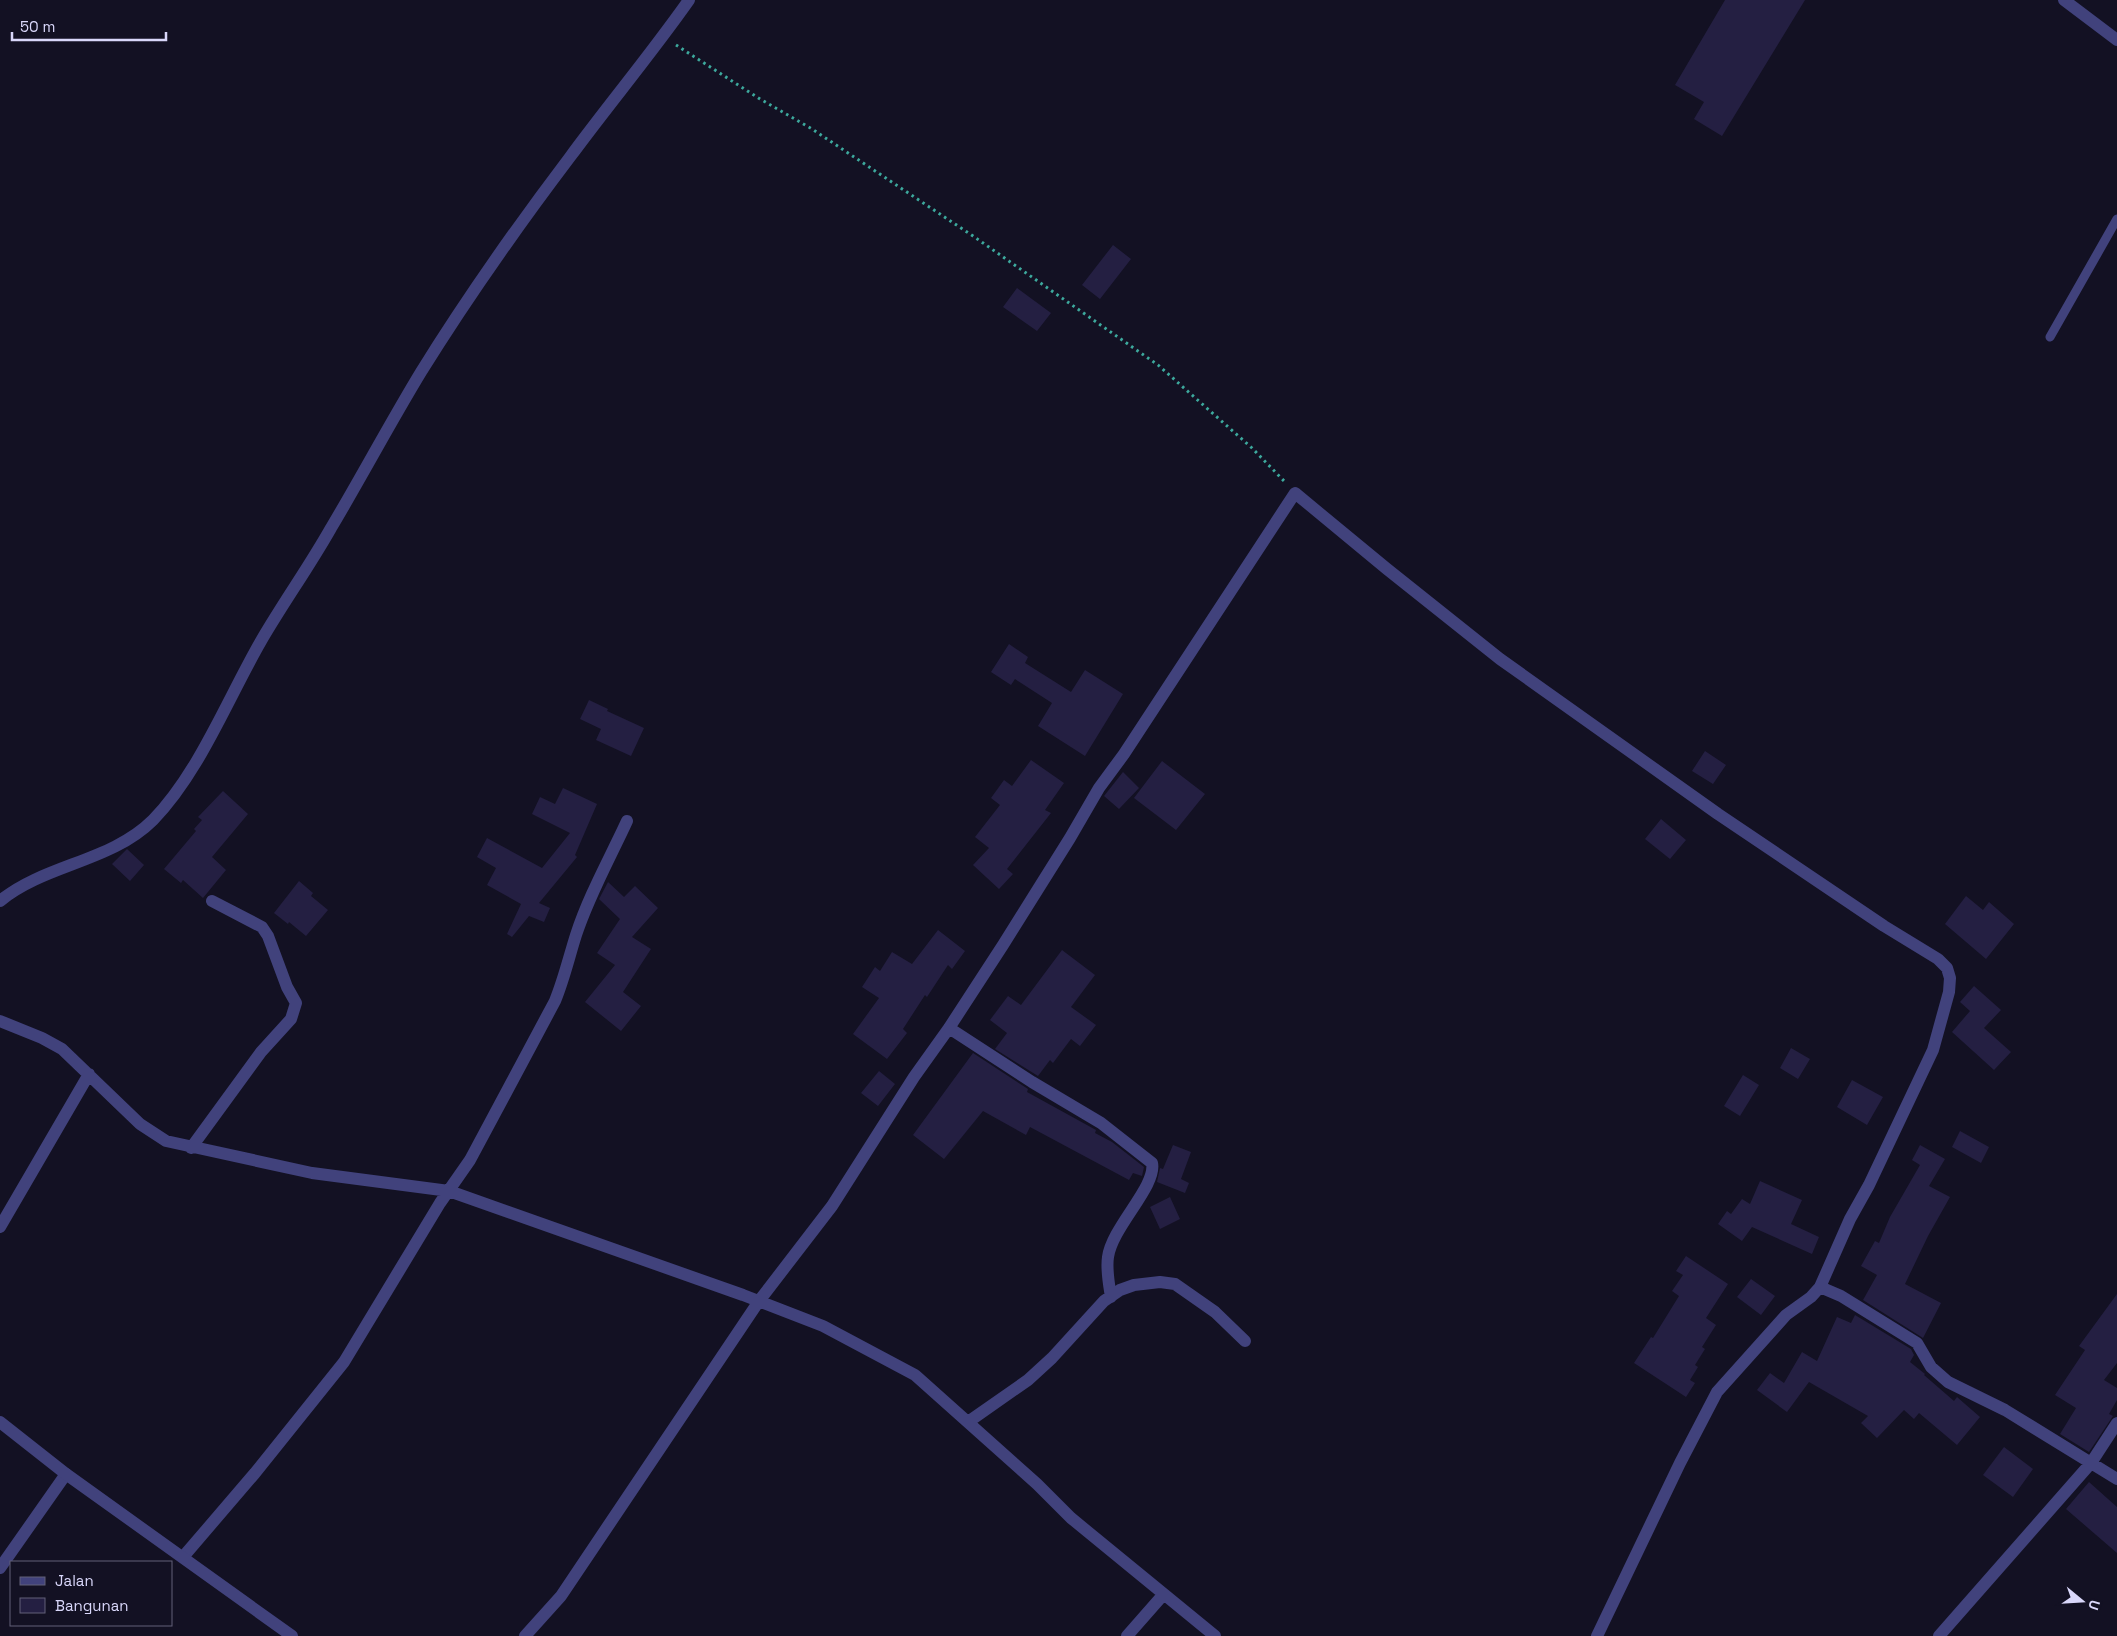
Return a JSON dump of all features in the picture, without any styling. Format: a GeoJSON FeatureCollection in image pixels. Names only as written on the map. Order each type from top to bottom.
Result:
{"type":"FeatureCollection","features":[{"type":"Feature","properties":{"kind":"street"},"geometry":{"type":"LineString","coordinates":[[0,901],[30,882],[124,843],[154,819],[171,797],[199,755],[261,640],[330,530],[421,372],[484,275],[571,155],[663,37],[689,0]]}},
{"type":"Feature","properties":{"kind":"street"},"geometry":{"type":"LineString","coordinates":[[2064,0],[2117,40]]}},
{"type":"Feature","properties":{"kind":"street"},"geometry":{"type":"LineString","coordinates":[[525,1636],[561,1596],[759,1301],[832,1206],[914,1077],[950,1028],[1065,846],[1099,788],[1124,754],[1296,492],[1387,569],[1500,659],[1711,809],[1884,926],[1938,959],[1947,968],[1950,978],[1949,992],[1933,1050],[1869,1185],[1850,1219],[1820,1287],[1811,1297],[1786,1315],[1716,1392],[1597,1636]]}},
{"type":"Feature","properties":{"kind":"street"},"geometry":{"type":"LineString","coordinates":[[183,1558],[344,1362],[470,1160],[554,1001],[565,977],[576,935],[587,907],[627,821]]}},
{"type":"Feature","properties":{"kind":"street"},"geometry":{"type":"LineString","coordinates":[[191,1148],[261,1052],[291,1019],[296,1003],[287,987],[268,936],[262,927],[212,901]]}},
{"type":"Feature","properties":{"kind":"street"},"geometry":{"type":"LineString","coordinates":[[0,1021],[53,1043],[73,1058],[148,1131],[166,1141],[312,1173],[449,1191],[759,1301],[823,1326],[915,1376],[1037,1484],[1070,1518],[1215,1636]]}},
{"type":"Feature","properties":{"kind":"street"},"geometry":{"type":"LineString","coordinates":[[950,1028],[1032,1082],[1100,1123],[1152,1163],[1153,1168],[1147,1184],[1119,1228],[1110,1247],[1107,1270],[1111,1297]]}},
{"type":"Feature","properties":{"kind":"street"},"geometry":{"type":"LineString","coordinates":[[0,1227],[89,1074]]}},
{"type":"Feature","properties":{"kind":"street"},"geometry":{"type":"LineString","coordinates":[[968,1422],[1028,1380],[1052,1358],[1104,1301],[1120,1290],[1134,1285],[1160,1282],[1175,1284],[1215,1312],[1245,1341]]}},
{"type":"Feature","properties":{"kind":"street"},"geometry":{"type":"LineString","coordinates":[[1820,1287],[1842,1296],[1917,1343],[1930,1367],[1948,1382],[2005,1410],[2117,1479]]}},
{"type":"Feature","properties":{"kind":"street"},"geometry":{"type":"LineString","coordinates":[[0,1422],[66,1474],[292,1636]]}},
{"type":"Feature","properties":{"kind":"street"},"geometry":{"type":"LineString","coordinates":[[1939,1636],[2091,1463],[2117,1423]]}},
{"type":"Feature","properties":{"kind":"street"},"geometry":{"type":"LineString","coordinates":[[0,1568],[66,1474]]}},
{"type":"Feature","properties":{"kind":"street"},"geometry":{"type":"LineString","coordinates":[[1127,1636],[1163,1595]]}},
{"type":"Feature","properties":{"kind":"lane"},"geometry":{"type":"LineString","coordinates":[[2050,338],[2117,219]]}},
{"type":"Feature","properties":{"kind":"path"},"geometry":{"type":"LineString","coordinates":[[663,37],[812,130],[981,241],[1158,365],[1252,448],[1296,492]]}},
{"type":"Feature","properties":{"kind":"building"},"geometry":{"type":"Polygon","coordinates":[[[1725,0],[1805,0],[1722,136],[1694,119],[1704,102],[1675,85],[1725,0]]]}},
{"type":"Feature","properties":{"kind":"building"},"geometry":{"type":"Polygon","coordinates":[[[1113,245],[1131,259],[1100,299],[1082,285],[1113,245]]]}},
{"type":"Feature","properties":{"kind":"building"},"geometry":{"type":"Polygon","coordinates":[[[1017,288],[1051,313],[1037,331],[1003,307],[1017,288]]]}},
{"type":"Feature","properties":{"kind":"building"},"geometry":{"type":"Polygon","coordinates":[[[1009,644],[1028,657],[1025,663],[1071,692],[1085,670],[1123,694],[1085,756],[1038,726],[1052,703],[1015,679],[1011,685],[991,672],[1009,644]]]}},
{"type":"Feature","properties":{"kind":"building"},"geometry":{"type":"Polygon","coordinates":[[[589,700],[608,709],[607,711],[644,728],[631,756],[596,740],[601,729],[580,719],[589,700]]]}},
{"type":"Feature","properties":{"kind":"building"},"geometry":{"type":"Polygon","coordinates":[[[1705,751],[1726,765],[1713,784],[1692,771],[1705,751]]]}},
{"type":"Feature","properties":{"kind":"building"},"geometry":{"type":"Polygon","coordinates":[[[1031,760],[1064,783],[1045,810],[1051,813],[1007,869],[1013,874],[999,889],[973,865],[989,848],[975,837],[1000,805],[991,798],[1004,780],[1012,786],[1031,760]]]}},
{"type":"Feature","properties":{"kind":"building"},"geometry":{"type":"Polygon","coordinates":[[[1162,761],[1205,794],[1176,830],[1134,798],[1162,761]]]}},
{"type":"Feature","properties":{"kind":"building"},"geometry":{"type":"Polygon","coordinates":[[[1123,772],[1139,788],[1119,809],[1104,796],[1123,772]]]}},
{"type":"Feature","properties":{"kind":"building"},"geometry":{"type":"Polygon","coordinates":[[[563,788],[597,804],[575,855],[577,857],[539,903],[550,908],[544,922],[529,916],[512,937],[507,934],[521,904],[487,885],[496,868],[477,857],[487,838],[542,868],[570,833],[532,814],[540,797],[555,804],[563,788]]]}},
{"type":"Feature","properties":{"kind":"building"},"geometry":{"type":"Polygon","coordinates":[[[223,791],[248,814],[212,857],[226,870],[203,898],[183,880],[181,883],[164,869],[196,831],[194,829],[202,820],[198,817],[223,791]]]}},
{"type":"Feature","properties":{"kind":"building"},"geometry":{"type":"Polygon","coordinates":[[[1661,819],[1686,840],[1670,859],[1645,839],[1661,819]]]}},
{"type":"Feature","properties":{"kind":"building"},"geometry":{"type":"Polygon","coordinates":[[[127,849],[144,865],[130,881],[112,864],[127,849]]]}},
{"type":"Feature","properties":{"kind":"building"},"geometry":{"type":"Polygon","coordinates":[[[299,881],[313,893],[311,896],[328,910],[306,936],[274,913],[299,881]]]}},
{"type":"Feature","properties":{"kind":"building"},"geometry":{"type":"Polygon","coordinates":[[[608,882],[624,897],[635,886],[658,908],[632,937],[651,949],[623,992],[641,1006],[621,1031],[585,1002],[615,965],[597,953],[620,919],[599,899],[608,882]]]}},
{"type":"Feature","properties":{"kind":"building"},"geometry":{"type":"Polygon","coordinates":[[[1966,896],[1983,910],[1989,902],[2014,924],[1986,959],[1945,924],[1966,896]]]}},
{"type":"Feature","properties":{"kind":"building"},"geometry":{"type":"Polygon","coordinates":[[[938,930],[965,951],[952,969],[948,965],[927,997],[925,995],[903,1029],[907,1033],[887,1059],[853,1034],[879,998],[862,987],[875,967],[880,971],[892,952],[912,964],[938,930]]]}},
{"type":"Feature","properties":{"kind":"building"},"geometry":{"type":"Polygon","coordinates":[[[1062,950],[1095,975],[1071,1007],[1096,1025],[1080,1046],[1071,1039],[1053,1063],[1050,1060],[1038,1076],[995,1049],[1007,1033],[990,1020],[1008,996],[1021,1005],[1062,950]]]}},
{"type":"Feature","properties":{"kind":"building"},"geometry":{"type":"Polygon","coordinates":[[[1974,986],[2001,1010],[1984,1028],[2011,1052],[1994,1070],[1952,1032],[1970,1011],[1960,1002],[1974,986]]]}},
{"type":"Feature","properties":{"kind":"building"},"geometry":{"type":"Polygon","coordinates":[[[1791,1048],[1810,1059],[1798,1079],[1780,1068],[1791,1048]]]}},
{"type":"Feature","properties":{"kind":"building"},"geometry":{"type":"Polygon","coordinates":[[[973,1053],[1028,1089],[1027,1092],[1096,1130],[1095,1133],[1112,1142],[1144,1167],[1142,1176],[1133,1173],[1129,1180],[1030,1127],[1026,1135],[983,1111],[944,1159],[913,1135],[973,1053]]]}},
{"type":"Feature","properties":{"kind":"building"},"geometry":{"type":"Polygon","coordinates":[[[879,1071],[895,1084],[878,1106],[861,1093],[879,1071]]]}},
{"type":"Feature","properties":{"kind":"building"},"geometry":{"type":"Polygon","coordinates":[[[1743,1075],[1759,1085],[1740,1116],[1724,1106],[1743,1075]]]}},
{"type":"Feature","properties":{"kind":"building"},"geometry":{"type":"Polygon","coordinates":[[[1852,1080],[1883,1097],[1867,1125],[1837,1107],[1852,1080]]]}},
{"type":"Feature","properties":{"kind":"building"},"geometry":{"type":"Polygon","coordinates":[[[1960,1131],[1989,1147],[1981,1163],[1952,1147],[1960,1131]]]}},
{"type":"Feature","properties":{"kind":"building"},"geometry":{"type":"Polygon","coordinates":[[[1173,1145],[1191,1152],[1181,1179],[1189,1183],[1185,1193],[1157,1182],[1160,1168],[1163,1169],[1173,1145]]]}},
{"type":"Feature","properties":{"kind":"building"},"geometry":{"type":"Polygon","coordinates":[[[1920,1145],[1945,1159],[1929,1186],[1950,1197],[1928,1236],[1905,1284],[1941,1303],[1923,1338],[1863,1300],[1877,1275],[1861,1266],[1875,1241],[1879,1243],[1890,1217],[1920,1165],[1912,1160],[1920,1145]]]}},
{"type":"Feature","properties":{"kind":"building"},"geometry":{"type":"Polygon","coordinates":[[[1760,1181],[1802,1200],[1791,1224],[1819,1237],[1812,1254],[1752,1227],[1742,1241],[1718,1224],[1727,1211],[1731,1214],[1742,1199],[1750,1204],[1760,1181]]]}},
{"type":"Feature","properties":{"kind":"building"},"geometry":{"type":"Polygon","coordinates":[[[1170,1197],[1180,1219],[1160,1229],[1150,1207],[1170,1197]]]}},
{"type":"Feature","properties":{"kind":"building"},"geometry":{"type":"Polygon","coordinates":[[[1686,1256],[1728,1284],[1706,1318],[1716,1325],[1702,1347],[1705,1349],[1695,1365],[1698,1367],[1690,1380],[1695,1383],[1686,1397],[1634,1363],[1651,1337],[1653,1338],[1679,1296],[1672,1291],[1683,1275],[1676,1271],[1686,1256]]]}},
{"type":"Feature","properties":{"kind":"building"},"geometry":{"type":"Polygon","coordinates":[[[1751,1279],[1775,1296],[1761,1315],[1737,1297],[1751,1279]]]}},
{"type":"Feature","properties":{"kind":"building"},"geometry":{"type":"Polygon","coordinates":[[[2117,1294],[2117,1363],[2104,1380],[2117,1388],[2117,1400],[2109,1414],[2113,1416],[2089,1452],[2060,1434],[2076,1408],[2055,1395],[2085,1350],[2079,1346],[2117,1294]]]}},
{"type":"Feature","properties":{"kind":"building"},"geometry":{"type":"Polygon","coordinates":[[[1855,1315],[1911,1349],[1914,1355],[1910,1362],[1954,1401],[1957,1397],[1980,1417],[1957,1445],[1919,1413],[1914,1419],[1904,1410],[1877,1438],[1861,1423],[1868,1416],[1809,1382],[1787,1412],[1757,1390],[1770,1373],[1784,1383],[1802,1352],[1817,1361],[1837,1317],[1851,1323],[1855,1315]]]}},
{"type":"Feature","properties":{"kind":"building"},"geometry":{"type":"Polygon","coordinates":[[[2004,1447],[2033,1469],[2013,1497],[1983,1475],[2004,1447]]]}},
{"type":"Feature","properties":{"kind":"building"},"geometry":{"type":"Polygon","coordinates":[[[2089,1482],[2117,1507],[2117,1553],[2066,1509],[2089,1482]]]}}]}
